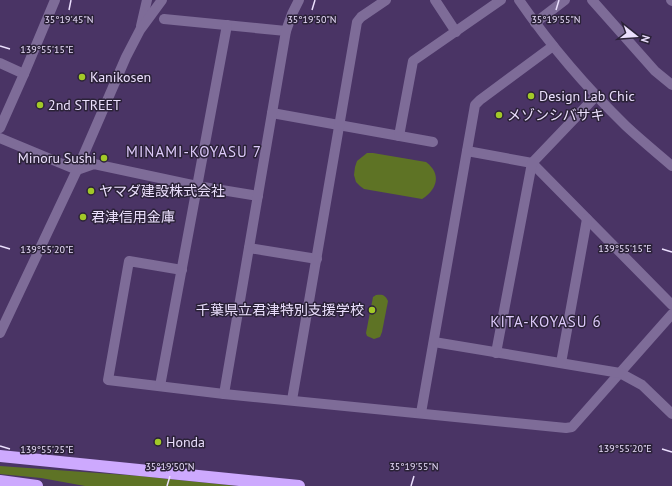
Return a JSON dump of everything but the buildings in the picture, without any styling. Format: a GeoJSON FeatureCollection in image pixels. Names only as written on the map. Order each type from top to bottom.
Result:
{"type":"FeatureCollection","features":[{"type":"Feature","properties":{"kind":"highway"},"geometry":{"type":"LineString","coordinates":[[0,456],[299,486]]}},
{"type":"Feature","properties":{"kind":"highway"},"geometry":{"type":"LineString","coordinates":[[0,481],[37,486]]}},
{"type":"Feature","properties":{"kind":"street"},"geometry":{"type":"LineString","coordinates":[[0,128],[56,0]]}},
{"type":"Feature","properties":{"kind":"street"},"geometry":{"type":"LineString","coordinates":[[140,30],[146,0]]}},
{"type":"Feature","properties":{"kind":"street"},"geometry":{"type":"LineString","coordinates":[[0,333],[77,170],[126,57],[140,30],[162,0]]}},
{"type":"Feature","properties":{"kind":"street"},"geometry":{"type":"LineString","coordinates":[[224,394],[286,31],[299,0]]}},
{"type":"Feature","properties":{"kind":"street"},"geometry":{"type":"LineString","coordinates":[[292,400],[357,22],[361,17],[386,0]]}},
{"type":"Feature","properties":{"kind":"street"},"geometry":{"type":"LineString","coordinates":[[435,0],[456,32]]}},
{"type":"Feature","properties":{"kind":"street"},"geometry":{"type":"LineString","coordinates":[[400,136],[413,61],[501,0]]}},
{"type":"Feature","properties":{"kind":"street"},"geometry":{"type":"LineString","coordinates":[[519,0],[553,46],[597,95],[626,126],[672,166]]}},
{"type":"Feature","properties":{"kind":"street"},"geometry":{"type":"LineString","coordinates":[[535,23],[565,0]]}},
{"type":"Feature","properties":{"kind":"street"},"geometry":{"type":"LineString","coordinates":[[592,0],[655,71],[672,85]]}},
{"type":"Feature","properties":{"kind":"street"},"geometry":{"type":"LineString","coordinates":[[164,19],[286,31]]}},
{"type":"Feature","properties":{"kind":"street"},"geometry":{"type":"LineString","coordinates":[[160,386],[227,25]]}},
{"type":"Feature","properties":{"kind":"street"},"geometry":{"type":"LineString","coordinates":[[422,414],[475,105],[553,46]]}},
{"type":"Feature","properties":{"kind":"street"},"geometry":{"type":"LineString","coordinates":[[0,64],[24,74]]}},
{"type":"Feature","properties":{"kind":"street"},"geometry":{"type":"LineString","coordinates":[[496,353],[532,163],[597,95]]}},
{"type":"Feature","properties":{"kind":"street"},"geometry":{"type":"LineString","coordinates":[[272,114],[433,142]]}},
{"type":"Feature","properties":{"kind":"street"},"geometry":{"type":"LineString","coordinates":[[0,138],[77,170],[94,164],[197,186],[258,196]]}},
{"type":"Feature","properties":{"kind":"street"},"geometry":{"type":"LineString","coordinates":[[467,151],[532,163],[672,305]]}},
{"type":"Feature","properties":{"kind":"street"},"geometry":{"type":"LineString","coordinates":[[561,363],[587,220]]}},
{"type":"Feature","properties":{"kind":"street"},"geometry":{"type":"LineString","coordinates":[[249,248],[317,259]]}},
{"type":"Feature","properties":{"kind":"street"},"geometry":{"type":"LineString","coordinates":[[182,270],[129,261],[108,380],[224,394],[566,428],[572,427],[672,314]]}},
{"type":"Feature","properties":{"kind":"street"},"geometry":{"type":"LineString","coordinates":[[434,342],[620,373],[642,385],[672,414]]}},
{"type":"Feature","properties":{"kind":"green space"},"geometry":{"type":"Polygon","coordinates":[[[367,153],[426,162],[431,167],[436,177],[434,187],[422,199],[364,189],[356,182],[354,175],[357,161],[367,153]]]}},
{"type":"Feature","properties":{"kind":"green space"},"geometry":{"type":"Polygon","coordinates":[[[376,295],[384,295],[388,301],[382,332],[380,337],[374,339],[367,336],[366,333],[373,297],[376,295]]]}},
{"type":"Feature","properties":{"kind":"green space"},"geometry":{"type":"Polygon","coordinates":[[[0,466],[140,476],[237,486],[85,486],[41,478],[0,474],[0,466]]]}},
{"type":"Feature","properties":{"kind":"place","name":"Kanikosen"},"geometry":{"type":"Point","coordinates":[82,77]}},
{"type":"Feature","properties":{"kind":"place","name":"Design Lab Chic"},"geometry":{"type":"Point","coordinates":[531,96]}},
{"type":"Feature","properties":{"kind":"place","name":"2nd STREET"},"geometry":{"type":"Point","coordinates":[40,105]}},
{"type":"Feature","properties":{"kind":"place","name":"メゾンシバサキ"},"geometry":{"type":"Point","coordinates":[499,115]}},
{"type":"Feature","properties":{"kind":"place","name":"Minoru Sushi"},"geometry":{"type":"Point","coordinates":[104,158]}},
{"type":"Feature","properties":{"kind":"place","name":"ヤマダ建設株式会社"},"geometry":{"type":"Point","coordinates":[91,191]}},
{"type":"Feature","properties":{"kind":"place","name":"君津信用金庫"},"geometry":{"type":"Point","coordinates":[83,217]}},
{"type":"Feature","properties":{"kind":"place","name":"千葉県立君津特別支援学校"},"geometry":{"type":"Point","coordinates":[372,310]}},
{"type":"Feature","properties":{"kind":"place","name":"Honda"},"geometry":{"type":"Point","coordinates":[158,442]}},
{"type":"Feature","properties":{"kind":"district","name":"MINAMI-KOYASU 7"},"geometry":{"type":"Point","coordinates":[194,151]}},
{"type":"Feature","properties":{"kind":"district","name":"KITA-KOYASU 6"},"geometry":{"type":"Point","coordinates":[546,321]}}]}
